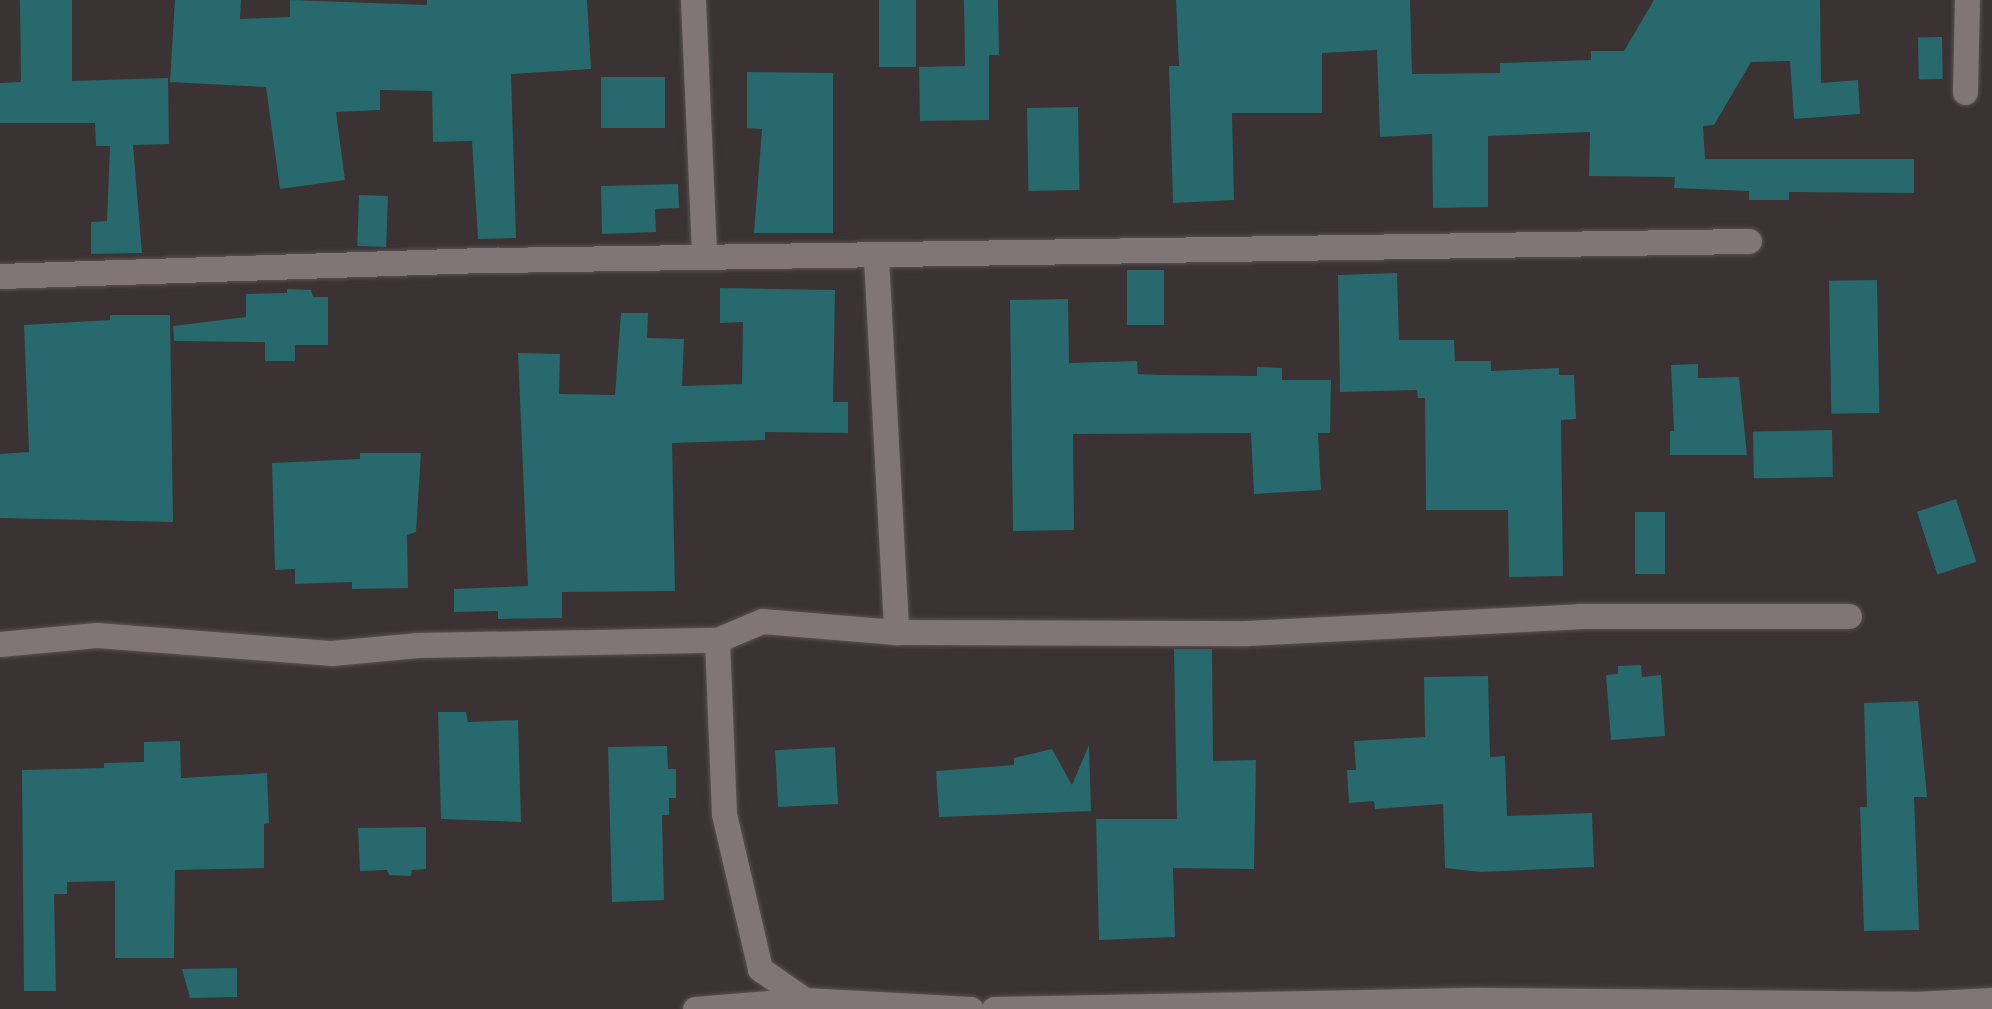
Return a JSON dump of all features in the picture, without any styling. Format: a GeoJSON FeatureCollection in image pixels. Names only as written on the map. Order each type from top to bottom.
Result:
{"type":"FeatureCollection","features":[{"type":"Feature","properties":{"kind":"street"},"geometry":{"type":"LineString","coordinates":[[693,0],[704,256]]}},
{"type":"Feature","properties":{"kind":"street"},"geometry":{"type":"LineString","coordinates":[[1965,92],[1967,0]]}},
{"type":"Feature","properties":{"kind":"street"},"geometry":{"type":"LineString","coordinates":[[0,276],[704,256],[876,258],[1748,241]]}},
{"type":"Feature","properties":{"kind":"street"},"geometry":{"type":"LineString","coordinates":[[876,258],[896,632]]}},
{"type":"Feature","properties":{"kind":"street"},"geometry":{"type":"LineString","coordinates":[[0,644],[97,634],[332,653],[418,645],[717,640],[762,621],[896,632],[1247,633],[1579,616],[1849,616]]}},
{"type":"Feature","properties":{"kind":"street"},"geometry":{"type":"LineString","coordinates":[[717,640],[724,814],[760,970],[805,1000]]}},
{"type":"Feature","properties":{"kind":"street"},"geometry":{"type":"LineString","coordinates":[[726,1006],[760,970]]}},
{"type":"Feature","properties":{"kind":"street"},"geometry":{"type":"LineString","coordinates":[[695,1009],[805,1000],[971,1009]]}},
{"type":"Feature","properties":{"kind":"street"},"geometry":{"type":"LineString","coordinates":[[994,1009],[1479,1000],[1912,1004],[1992,1000]]}},
{"type":"Feature","properties":{"kind":"building"},"geometry":{"type":"Polygon","coordinates":[[[20,0],[72,0],[72,81],[168,78],[169,144],[133,145],[142,253],[91,254],[91,222],[107,221],[110,146],[96,146],[95,123],[0,123],[0,83],[21,82],[20,0]]]}},
{"type":"Feature","properties":{"kind":"building"},"geometry":{"type":"Polygon","coordinates":[[[175,0],[241,0],[240,19],[290,17],[290,0],[427,5],[427,0],[587,0],[591,69],[511,74],[516,238],[478,239],[472,141],[433,142],[432,91],[380,90],[380,110],[336,112],[345,180],[280,189],[266,87],[170,82],[175,0]]]}},
{"type":"Feature","properties":{"kind":"building"},"geometry":{"type":"Polygon","coordinates":[[[879,0],[916,0],[916,67],[879,67],[879,0]]]}},
{"type":"Feature","properties":{"kind":"building"},"geometry":{"type":"Polygon","coordinates":[[[964,0],[998,0],[999,55],[989,55],[989,120],[920,121],[919,67],[965,66],[964,0]]]}},
{"type":"Feature","properties":{"kind":"building"},"geometry":{"type":"Polygon","coordinates":[[[1176,0],[1410,0],[1412,74],[1500,73],[1500,63],[1591,60],[1591,51],[1624,51],[1654,0],[1820,0],[1821,83],[1858,80],[1860,114],[1794,119],[1790,61],[1751,62],[1714,125],[1703,126],[1705,159],[1914,159],[1914,193],[1789,192],[1789,200],[1749,200],[1749,191],[1674,188],[1675,177],[1589,176],[1590,132],[1488,136],[1488,207],[1433,208],[1432,134],[1380,137],[1377,50],[1322,53],[1322,113],[1232,113],[1234,200],[1173,203],[1169,66],[1179,66],[1176,0]]]}},
{"type":"Feature","properties":{"kind":"building"},"geometry":{"type":"Polygon","coordinates":[[[1918,37],[1942,37],[1943,79],[1919,79],[1918,37]]]}},
{"type":"Feature","properties":{"kind":"building"},"geometry":{"type":"Polygon","coordinates":[[[747,72],[833,73],[833,233],[754,233],[762,129],[747,128],[747,72]]]}},
{"type":"Feature","properties":{"kind":"building"},"geometry":{"type":"Polygon","coordinates":[[[601,77],[665,77],[665,128],[601,128],[601,77]]]}},
{"type":"Feature","properties":{"kind":"building"},"geometry":{"type":"Polygon","coordinates":[[[1078,107],[1079,190],[1028,191],[1027,108],[1078,107]]]}},
{"type":"Feature","properties":{"kind":"building"},"geometry":{"type":"Polygon","coordinates":[[[678,184],[679,208],[655,209],[656,232],[602,234],[601,186],[678,184]]]}},
{"type":"Feature","properties":{"kind":"building"},"geometry":{"type":"Polygon","coordinates":[[[359,195],[388,196],[386,247],[357,246],[359,195]]]}},
{"type":"Feature","properties":{"kind":"building"},"geometry":{"type":"Polygon","coordinates":[[[1127,270],[1164,270],[1164,325],[1127,325],[1127,270]]]}},
{"type":"Feature","properties":{"kind":"building"},"geometry":{"type":"Polygon","coordinates":[[[1397,273],[1399,340],[1454,340],[1455,361],[1491,361],[1491,371],[1559,368],[1559,375],[1574,375],[1576,419],[1561,420],[1563,576],[1509,577],[1508,510],[1426,510],[1425,398],[1418,398],[1417,390],[1340,392],[1338,275],[1397,273]]]}},
{"type":"Feature","properties":{"kind":"building"},"geometry":{"type":"Polygon","coordinates":[[[1877,280],[1879,413],[1831,414],[1829,281],[1877,280]]]}},
{"type":"Feature","properties":{"kind":"building"},"geometry":{"type":"Polygon","coordinates":[[[720,288],[835,290],[833,402],[848,402],[848,433],[765,432],[765,440],[672,443],[675,591],[562,592],[562,618],[498,619],[498,611],[454,612],[454,589],[528,586],[518,353],[560,354],[559,394],[615,395],[621,313],[648,313],[647,338],[684,339],[682,386],[742,384],[743,322],[720,323],[720,288]]]}},
{"type":"Feature","properties":{"kind":"building"},"geometry":{"type":"Polygon","coordinates":[[[287,289],[311,290],[313,297],[328,297],[328,345],[295,345],[295,361],[265,361],[265,342],[174,341],[173,326],[246,317],[246,294],[287,293],[287,289]]]}},
{"type":"Feature","properties":{"kind":"building"},"geometry":{"type":"Polygon","coordinates":[[[1068,299],[1069,363],[1137,361],[1138,374],[1161,375],[1257,376],[1257,367],[1282,368],[1282,380],[1331,380],[1330,433],[1318,433],[1321,490],[1254,494],[1251,433],[1073,434],[1074,530],[1013,531],[1010,300],[1068,299]]]}},
{"type":"Feature","properties":{"kind":"building"},"geometry":{"type":"Polygon","coordinates":[[[110,315],[170,315],[173,522],[0,518],[0,454],[29,452],[24,325],[110,320],[110,315]]]}},
{"type":"Feature","properties":{"kind":"building"},"geometry":{"type":"Polygon","coordinates":[[[1698,364],[1698,378],[1739,377],[1747,455],[1670,455],[1670,431],[1674,431],[1671,365],[1698,364]]]}},
{"type":"Feature","properties":{"kind":"building"},"geometry":{"type":"Polygon","coordinates":[[[1832,430],[1833,477],[1754,478],[1753,431],[1832,430]]]}},
{"type":"Feature","properties":{"kind":"building"},"geometry":{"type":"Polygon","coordinates":[[[360,453],[421,453],[416,532],[407,535],[408,588],[352,589],[352,582],[295,584],[295,569],[275,570],[272,463],[360,459],[360,453]]]}},
{"type":"Feature","properties":{"kind":"building"},"geometry":{"type":"Polygon","coordinates":[[[1956,499],[1976,562],[1937,574],[1917,512],[1956,499]]]}},
{"type":"Feature","properties":{"kind":"building"},"geometry":{"type":"Polygon","coordinates":[[[1635,512],[1665,512],[1665,574],[1635,574],[1635,512]]]}},
{"type":"Feature","properties":{"kind":"building"},"geometry":{"type":"Polygon","coordinates":[[[1174,649],[1212,649],[1213,761],[1256,760],[1254,869],[1173,868],[1175,937],[1099,940],[1096,819],[1177,819],[1174,649]]]}},
{"type":"Feature","properties":{"kind":"building"},"geometry":{"type":"Polygon","coordinates":[[[1641,665],[1642,677],[1661,675],[1665,736],[1611,740],[1606,675],[1618,674],[1618,666],[1641,665]]]}},
{"type":"Feature","properties":{"kind":"building"},"geometry":{"type":"Polygon","coordinates":[[[1488,676],[1490,757],[1505,756],[1507,816],[1592,813],[1594,867],[1481,872],[1445,868],[1443,804],[1375,809],[1374,801],[1349,803],[1347,770],[1356,770],[1354,741],[1425,737],[1424,677],[1488,676]]]}},
{"type":"Feature","properties":{"kind":"building"},"geometry":{"type":"Polygon","coordinates":[[[1918,701],[1927,797],[1914,797],[1919,930],[1864,931],[1860,807],[1867,807],[1864,703],[1918,701]]]}},
{"type":"Feature","properties":{"kind":"building"},"geometry":{"type":"Polygon","coordinates":[[[438,712],[466,712],[468,722],[518,720],[521,822],[441,819],[438,712]]]}},
{"type":"Feature","properties":{"kind":"building"},"geometry":{"type":"Polygon","coordinates":[[[180,741],[181,778],[267,773],[269,823],[264,824],[264,868],[175,870],[174,958],[115,958],[115,881],[67,882],[67,894],[54,894],[56,991],[24,991],[22,770],[104,768],[104,763],[144,762],[144,742],[180,741]]]}},
{"type":"Feature","properties":{"kind":"building"},"geometry":{"type":"Polygon","coordinates":[[[1089,745],[1091,811],[939,817],[936,771],[1014,765],[1014,758],[1052,749],[1072,785],[1089,745]]]}},
{"type":"Feature","properties":{"kind":"building"},"geometry":{"type":"Polygon","coordinates":[[[667,746],[668,769],[676,769],[676,798],[669,798],[669,815],[662,815],[664,900],[612,902],[608,747],[667,746]]]}},
{"type":"Feature","properties":{"kind":"building"},"geometry":{"type":"Polygon","coordinates":[[[835,747],[838,804],[778,807],[775,750],[835,747]]]}},
{"type":"Feature","properties":{"kind":"building"},"geometry":{"type":"Polygon","coordinates":[[[426,827],[426,869],[412,870],[411,876],[389,875],[387,870],[360,871],[358,828],[426,827]]]}},
{"type":"Feature","properties":{"kind":"building"},"geometry":{"type":"Polygon","coordinates":[[[237,968],[237,997],[190,998],[182,969],[237,968]]]}}]}
